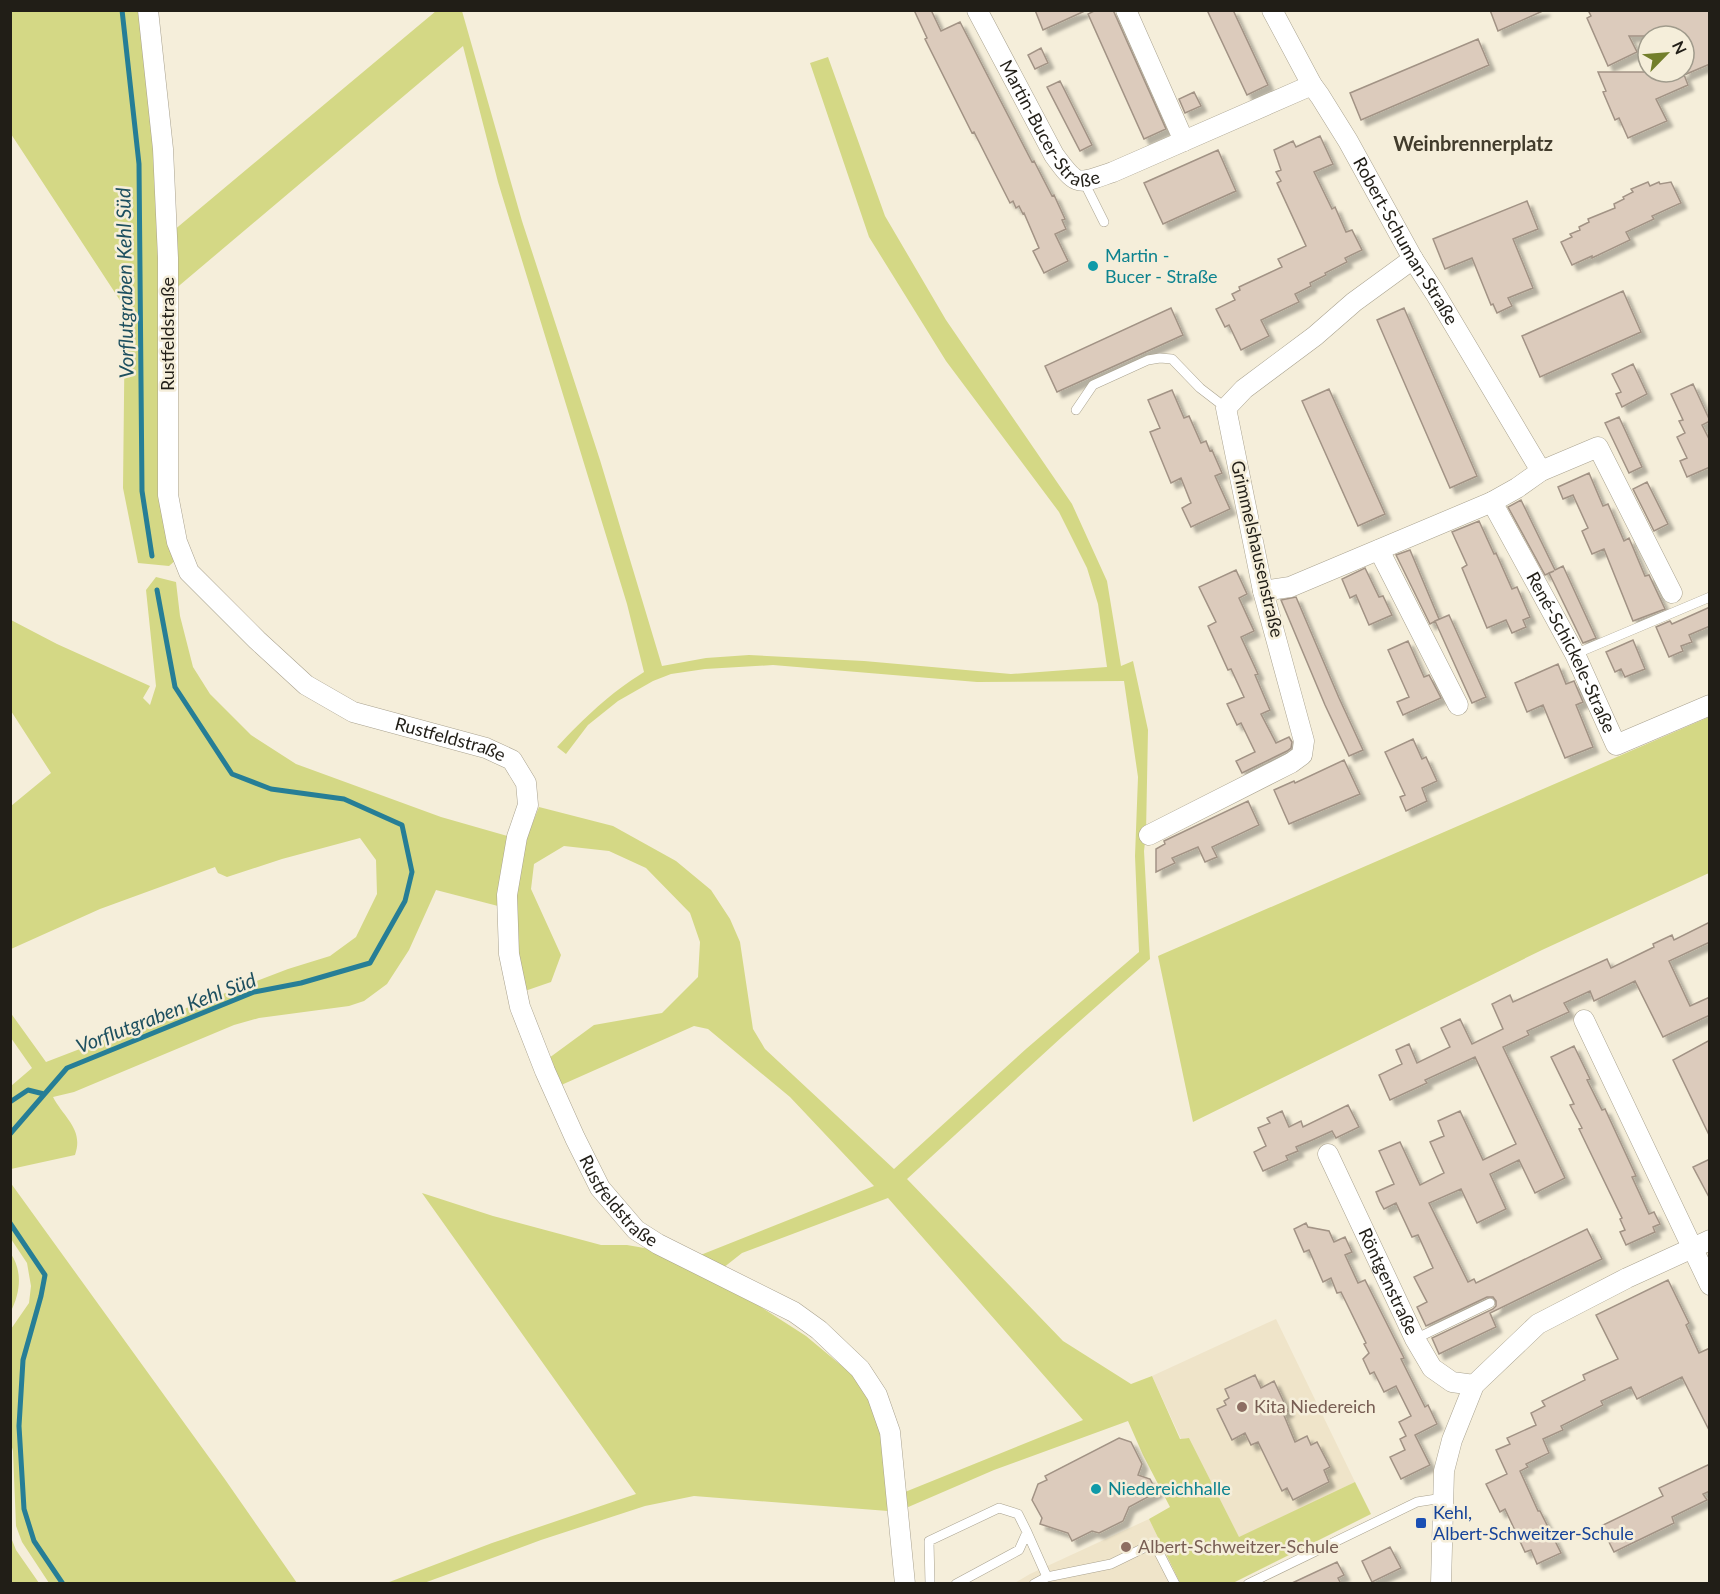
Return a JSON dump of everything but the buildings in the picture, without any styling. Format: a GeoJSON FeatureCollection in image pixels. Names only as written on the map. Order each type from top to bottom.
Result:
{"type":"FeatureCollection","features":[{"type":"Feature","properties":{"kind":"street","name":"Rustfeldstraße"},"geometry":{"type":"LineString","coordinates":[[148,10],[164,149],[168,258],[168,495],[177,542],[189,572],[306,685],[353,712],[486,748],[512,760],[526,783],[528,805],[518,837],[507,895],[509,954],[520,1007],[575,1138],[600,1188],[636,1230],[658,1244],[794,1312],[819,1330],[860,1369],[877,1395],[890,1432],[905,1584]]}},
{"type":"Feature","properties":{"kind":"street","name":"Martin-Bucer-Straße"},"geometry":{"type":"LineString","coordinates":[[977,10],[1054,155],[1070,177],[1083,182],[1113,172],[1312,85]]}},
{"type":"Feature","properties":{"kind":"street"},"geometry":{"type":"LineString","coordinates":[[1126,10],[1184,141]]}},
{"type":"Feature","properties":{"kind":"street","name":"Robert-Schuman-Straße"},"geometry":{"type":"LineString","coordinates":[[1272,10],[1312,85],[1348,141],[1413,259],[1541,471]]}},
{"type":"Feature","properties":{"kind":"street"},"geometry":{"type":"LineString","coordinates":[[1226,408],[1244,389],[1315,336],[1354,302],[1413,259]]}},
{"type":"Feature","properties":{"kind":"street","name":"Grimmelshausenstraße"},"geometry":{"type":"LineString","coordinates":[[1149,835],[1291,763],[1302,755],[1304,741],[1263,591],[1226,408]]}},
{"type":"Feature","properties":{"kind":"street"},"geometry":{"type":"LineString","coordinates":[[1263,591],[1290,587],[1492,502],[1518,488],[1541,471],[1598,447],[1672,593]]}},
{"type":"Feature","properties":{"kind":"street","name":"René-Schickele-Straße"},"geometry":{"type":"LineString","coordinates":[[1492,502],[1575,654],[1616,745],[1710,705]]}},
{"type":"Feature","properties":{"kind":"street"},"geometry":{"type":"LineString","coordinates":[[1379,550],[1458,705]]}},
{"type":"Feature","properties":{"kind":"street"},"geometry":{"type":"LineString","coordinates":[[1584,1020],[1701,1244],[1710,1285]]}},
{"type":"Feature","properties":{"kind":"street","name":"Röntgenstraße"},"geometry":{"type":"LineString","coordinates":[[1328,1154],[1415,1339],[1432,1368],[1452,1382],[1474,1385]]}},
{"type":"Feature","properties":{"kind":"street"},"geometry":{"type":"LineString","coordinates":[[1441,1584],[1444,1472],[1452,1440],[1474,1385],[1538,1324],[1627,1278],[1701,1244]]}},
{"type":"Feature","properties":{"kind":"lane"},"geometry":{"type":"LineString","coordinates":[[1083,182],[1104,222]]}},
{"type":"Feature","properties":{"kind":"lane"},"geometry":{"type":"LineString","coordinates":[[1076,410],[1093,385],[1148,360],[1160,358],[1173,359],[1200,388],[1226,408]]}},
{"type":"Feature","properties":{"kind":"lane"},"geometry":{"type":"LineString","coordinates":[[1575,654],[1710,597]]}},
{"type":"Feature","properties":{"kind":"lane"},"geometry":{"type":"LineString","coordinates":[[1415,1339],[1490,1303]]}},
{"type":"Feature","properties":{"kind":"lane"},"geometry":{"type":"LineString","coordinates":[[1248,1584],[1417,1502],[1443,1498]]}},
{"type":"Feature","properties":{"kind":"lane"},"geometry":{"type":"LineString","coordinates":[[930,1584],[929,1541],[999,1508],[1018,1514],[1047,1576]]}},
{"type":"Feature","properties":{"kind":"lane"},"geometry":{"type":"LineString","coordinates":[[956,1584],[1019,1550],[1027,1532]]}},
{"type":"Feature","properties":{"kind":"lane"},"geometry":{"type":"LineString","coordinates":[[1034,1584],[1047,1576],[1111,1564],[1154,1544],[1175,1584]]}},
{"type":"Feature","properties":{"kind":"shaded area","name":"Kita Niedereich"},"geometry":{"type":"Polygon","coordinates":[[[1276,1319],[1355,1482],[1239,1538],[1189,1438],[1181,1439],[1152,1376],[1276,1319]]]}},
{"type":"Feature","properties":{"kind":"shaded area","name":"Albert-Schweitzer-Schule"},"geometry":{"type":"Polygon","coordinates":[[[1149,1519],[1180,1583],[1013,1584],[1030,1574],[1149,1519]]]}},
{"type":"Feature","properties":{"kind":"green space"},"geometry":{"type":"Polygon","coordinates":[[[10,11],[141,11],[157,172],[177,559],[169,566],[138,563],[123,488],[125,308],[11,134],[10,11]]]}},
{"type":"Feature","properties":{"kind":"green space"},"geometry":{"type":"Polygon","coordinates":[[[436,11],[462,11],[522,221],[600,460],[662,666],[706,658],[749,655],[864,661],[1011,674],[1107,667],[1098,604],[1087,568],[1059,512],[946,361],[869,237],[810,63],[828,57],[885,216],[946,320],[1072,504],[1107,581],[1121,666],[1133,661],[1148,730],[1144,851],[1150,959],[907,1179],[1063,1341],[1131,1384],[1152,1376],[1180,1439],[1189,1438],[1239,1537],[1355,1482],[1371,1514],[1233,1583],[1180,1583],[1149,1519],[1170,1507],[1128,1421],[994,1470],[906,1508],[905,1492],[1083,1420],[888,1198],[742,1253],[723,1268],[698,1256],[874,1186],[790,1097],[708,1029],[694,1026],[559,1086],[549,1058],[594,1025],[662,1013],[698,977],[700,942],[690,913],[646,868],[609,851],[564,846],[534,864],[531,889],[561,955],[551,982],[522,992],[510,934],[521,852],[539,807],[613,826],[676,861],[711,890],[730,919],[740,942],[753,1029],[765,1049],[894,1169],[1026,1049],[1139,952],[1135,856],[1138,777],[1124,681],[977,682],[773,665],[705,669],[671,674],[653,681],[618,701],[588,725],[566,754],[557,747],[598,706],[644,672],[627,604],[498,182],[463,46],[174,290],[173,231],[436,11]]]}},
{"type":"Feature","properties":{"kind":"green space"},"geometry":{"type":"Polygon","coordinates":[[[156,577],[176,582],[180,616],[193,667],[210,694],[251,735],[296,764],[441,817],[511,837],[498,906],[436,890],[409,950],[387,984],[364,1001],[349,1006],[259,1018],[234,1025],[74,1092],[53,1097],[75,1131],[77,1146],[75,1155],[11,1169],[11,1086],[32,1068],[11,1038],[10,1012],[46,1062],[288,969],[330,956],[356,937],[377,894],[376,860],[360,838],[227,877],[218,873],[215,867],[100,909],[11,949],[11,806],[51,773],[11,711],[11,620],[57,644],[150,686],[143,698],[150,705],[156,686],[146,590],[156,577]]]}},
{"type":"Feature","properties":{"kind":"green space"},"geometry":{"type":"Polygon","coordinates":[[[1709,717],[1709,873],[1542,950],[1193,1122],[1158,956],[1709,717]]]}},
{"type":"Feature","properties":{"kind":"green space"},"geometry":{"type":"Polygon","coordinates":[[[10,1182],[297,1583],[49,1583],[22,1542],[16,1526],[13,1451],[10,1440],[11,1329],[29,1303],[31,1286],[27,1263],[11,1239],[10,1182]]]}},
{"type":"Feature","properties":{"kind":"green space"},"geometry":{"type":"Polygon","coordinates":[[[422,1193],[493,1216],[601,1245],[627,1245],[650,1249],[736,1291],[806,1336],[854,1376],[874,1407],[883,1443],[888,1511],[694,1496],[645,1506],[541,1540],[424,1583],[384,1584],[492,1543],[636,1494],[422,1193]]]}},
{"type":"Feature","properties":{"kind":"green space"},"geometry":{"type":"Polygon","coordinates":[[[11,1254],[19,1275],[19,1282],[11,1311],[11,1254]]]}},
{"type":"Feature","properties":{"kind":"green space"},"geometry":{"type":"Polygon","coordinates":[[[10,1535],[16,1550],[39,1583],[11,1583],[10,1535]]]}},
{"type":"Feature","properties":{"kind":"waterway","name":"Vorflutgraben Kehl Süd"},"geometry":{"type":"LineString","coordinates":[[122,10],[139,164],[142,491],[152,556]]}},
{"type":"Feature","properties":{"kind":"waterway","name":"Vorflutgraben Kehl Süd"},"geometry":{"type":"LineString","coordinates":[[10,1134],[67,1068],[254,992],[301,983],[370,963],[405,901],[412,872],[402,825],[344,799],[271,789],[232,774],[175,687],[157,590]]}},
{"type":"Feature","properties":{"kind":"waterway"},"geometry":{"type":"LineString","coordinates":[[10,1102],[28,1090],[44,1094]]}},
{"type":"Feature","properties":{"kind":"waterway","name":"Vorflutgraben Kehl Süd"},"geometry":{"type":"LineString","coordinates":[[10,1223],[45,1275],[23,1360],[19,1426],[24,1509],[34,1541],[63,1584]]}},
{"type":"Feature","properties":{"kind":"place","name":"Martin - Bucer - Straße"},"geometry":{"type":"Point","coordinates":[1093,266]}},
{"type":"Feature","properties":{"kind":"place","name":"Kita Niedereich"},"geometry":{"type":"Point","coordinates":[1242,1407]}},
{"type":"Feature","properties":{"kind":"place","name":"Niedereichhalle"},"geometry":{"type":"Point","coordinates":[1096,1489]}},
{"type":"Feature","properties":{"kind":"place","name":"Kehl, Albert-Schweitzer-Schule"},"geometry":{"type":"Point","coordinates":[1421,1523]}},
{"type":"Feature","properties":{"kind":"place","name":"Albert-Schweitzer-Schule"},"geometry":{"type":"Point","coordinates":[1126,1547]}},
{"type":"Feature","properties":{"kind":"district","name":"Weinbrennerplatz"},"geometry":{"type":"Point","coordinates":[1473,144]}}]}
